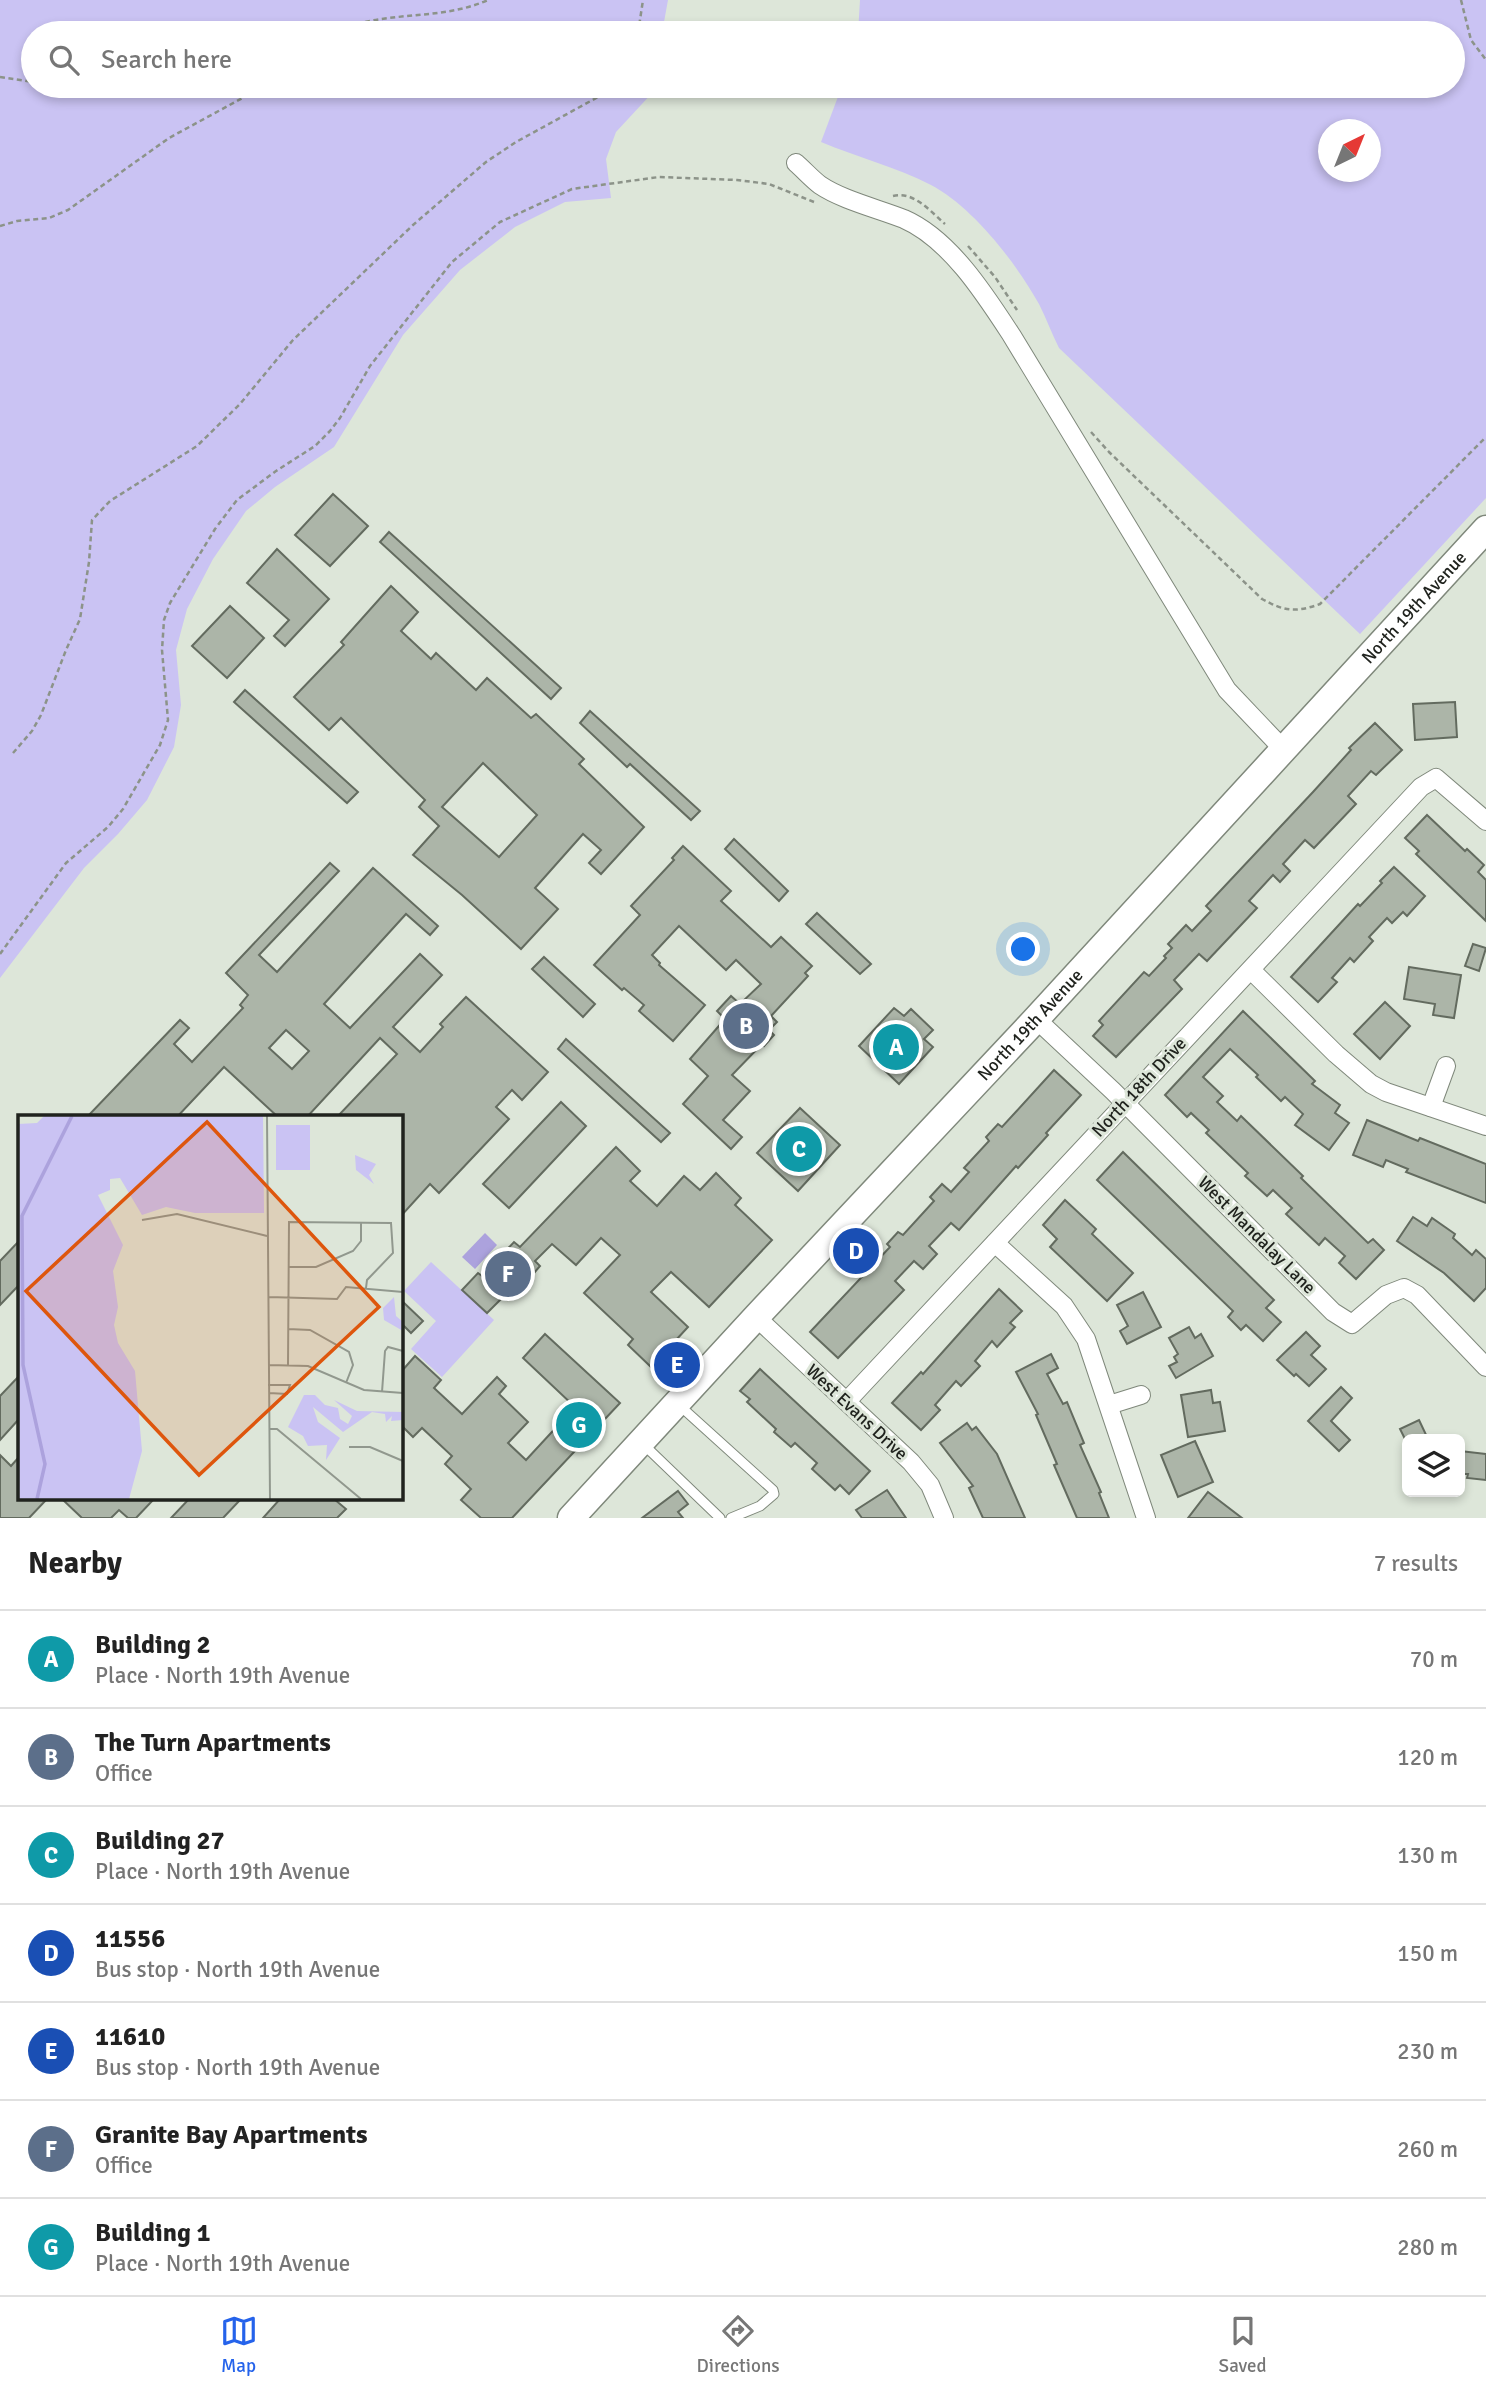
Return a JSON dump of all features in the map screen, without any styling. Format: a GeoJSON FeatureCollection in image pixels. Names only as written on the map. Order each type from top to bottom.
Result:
{"type":"FeatureCollection","features":[{"type":"Feature","properties":{"kind":"main road","name":"North 19th Avenue"},"geometry":{"type":"LineString","coordinates":[[571,1518],[1036,1019],[1486,529]]}},
{"type":"Feature","properties":{"kind":"street"},"geometry":{"type":"LineString","coordinates":[[796,163],[821,186],[906,220],[940,244],[974,281],[1012,336],[1227,691],[1283,750]]}},
{"type":"Feature","properties":{"kind":"street","name":"North 18th Drive"},"geometry":{"type":"LineString","coordinates":[[847,1401],[1421,787],[1436,778],[1486,821]]}},
{"type":"Feature","properties":{"kind":"street"},"geometry":{"type":"LineString","coordinates":[[1251,970],[1354,1072],[1386,1092],[1486,1126]]}},
{"type":"Feature","properties":{"kind":"street","name":"West Mandalay Lane"},"geometry":{"type":"LineString","coordinates":[[1036,1019],[1334,1312],[1352,1324],[1386,1295],[1404,1288],[1417,1295],[1486,1367]]}},
{"type":"Feature","properties":{"kind":"street"},"geometry":{"type":"LineString","coordinates":[[1431,1107],[1446,1066]]}},
{"type":"Feature","properties":{"kind":"street"},"geometry":{"type":"LineString","coordinates":[[995,1243],[1064,1307],[1086,1339],[1146,1518]]}},
{"type":"Feature","properties":{"kind":"street","name":"West Evans Drive"},"geometry":{"type":"LineString","coordinates":[[756,1317],[911,1462],[930,1485],[944,1518]]}},
{"type":"Feature","properties":{"kind":"street"},"geometry":{"type":"LineString","coordinates":[[1109,1405],[1140,1395]]}},
{"type":"Feature","properties":{"kind":"lane"},"geometry":{"type":"LineString","coordinates":[[676,1403],[773,1490],[774,1494],[760,1506],[732,1518]]}},
{"type":"Feature","properties":{"kind":"lane"},"geometry":{"type":"LineString","coordinates":[[641,1442],[720,1518]]}},
{"type":"Feature","properties":{"kind":"path"},"geometry":{"type":"LineString","coordinates":[[363,21],[442,11],[488,0]]}},
{"type":"Feature","properties":{"kind":"path"},"geometry":{"type":"LineString","coordinates":[[640,21],[643,0]]}},
{"type":"Feature","properties":{"kind":"path"},"geometry":{"type":"LineString","coordinates":[[1461,0],[1471,40],[1486,60]]}},
{"type":"Feature","properties":{"kind":"path"},"geometry":{"type":"LineString","coordinates":[[0,77],[21,80]]}},
{"type":"Feature","properties":{"kind":"path"},"geometry":{"type":"LineString","coordinates":[[0,226],[17,221],[49,218],[68,209],[169,138],[242,98]]}},
{"type":"Feature","properties":{"kind":"path"},"geometry":{"type":"LineString","coordinates":[[13,753],[32,731],[41,715],[65,650],[80,619],[92,520],[100,509],[197,446],[240,404],[293,341],[413,225],[486,162],[525,136],[596,98]]}},
{"type":"Feature","properties":{"kind":"path"},"geometry":{"type":"LineString","coordinates":[[0,954],[66,863],[108,827],[123,809],[160,745],[168,720],[162,650],[164,620],[170,603],[215,529],[237,500],[316,446],[330,431],[370,366],[452,262],[500,222],[572,188],[659,177],[737,180],[769,184],[816,203]]}},
{"type":"Feature","properties":{"kind":"path"},"geometry":{"type":"LineString","coordinates":[[879,211],[894,195],[906,195],[922,204],[951,229]]}},
{"type":"Feature","properties":{"kind":"path"},"geometry":{"type":"LineString","coordinates":[[967,245],[1017,310]]}},
{"type":"Feature","properties":{"kind":"path"},"geometry":{"type":"LineString","coordinates":[[1085,423],[1109,452],[1262,599],[1281,610],[1305,609],[1320,604],[1486,437]]}},
{"type":"Feature","properties":{"kind":"shaded area"},"geometry":{"type":"Polygon","coordinates":[[[0,0],[668,0],[664,21],[21,21],[21,98],[648,98],[616,132],[606,159],[611,198],[565,202],[515,227],[460,270],[403,335],[334,447],[275,487],[246,511],[213,559],[187,609],[176,650],[181,705],[174,747],[147,800],[84,868],[0,978],[0,0]]]}},
{"type":"Feature","properties":{"kind":"shaded area"},"geometry":{"type":"Polygon","coordinates":[[[860,0],[1486,0],[1486,498],[1360,634],[1059,348],[1039,304],[1018,271],[978,222],[931,185],[821,142],[838,98],[1465,98],[1465,21],[859,21],[860,0]]]}},
{"type":"Feature","properties":{"kind":"shaded area"},"geometry":{"type":"Polygon","coordinates":[[[485,1233],[497,1245],[475,1269],[462,1257],[485,1233]]]}},
{"type":"Feature","properties":{"kind":"shaded area"},"geometry":{"type":"Polygon","coordinates":[[[431,1262],[494,1320],[442,1377],[411,1349],[436,1321],[404,1291],[431,1262]]]}},
{"type":"Feature","properties":{"kind":"building"},"geometry":{"type":"Polygon","coordinates":[[[333,494],[368,526],[330,566],[295,535],[333,494]]]}},
{"type":"Feature","properties":{"kind":"building"},"geometry":{"type":"Polygon","coordinates":[[[389,532],[561,688],[551,699],[380,542],[389,532]]]}},
{"type":"Feature","properties":{"kind":"building"},"geometry":{"type":"Polygon","coordinates":[[[277,549],[329,599],[285,646],[274,636],[289,620],[247,583],[277,549]]]}},
{"type":"Feature","properties":{"kind":"building"},"geometry":{"type":"Polygon","coordinates":[[[391,586],[418,612],[401,631],[431,659],[436,653],[476,690],[487,678],[531,718],[536,714],[584,759],[579,764],[644,827],[601,874],[589,863],[601,850],[583,834],[535,888],[558,909],[521,949],[413,855],[439,826],[419,807],[425,800],[341,718],[329,730],[294,697],[344,645],[341,642],[391,586]],[[483,763],[442,807],[499,857],[537,815],[483,763]]]}},
{"type":"Feature","properties":{"kind":"building"},"geometry":{"type":"Polygon","coordinates":[[[230,606],[264,638],[227,678],[192,646],[230,606]]]}},
{"type":"Feature","properties":{"kind":"building"},"geometry":{"type":"Polygon","coordinates":[[[245,690],[358,792],[347,803],[234,702],[245,690]]]}},
{"type":"Feature","properties":{"kind":"building"},"geometry":{"type":"Polygon","coordinates":[[[1455,702],[1457,737],[1415,740],[1413,704],[1455,702]]]}},
{"type":"Feature","properties":{"kind":"building"},"geometry":{"type":"Polygon","coordinates":[[[590,711],[700,811],[691,820],[630,764],[627,767],[580,723],[590,711]]]}},
{"type":"Feature","properties":{"kind":"building"},"geometry":{"type":"Polygon","coordinates":[[[1375,723],[1402,750],[1376,775],[1371,771],[1348,796],[1356,804],[1314,848],[1305,840],[1283,864],[1290,871],[1280,882],[1273,875],[1249,901],[1257,908],[1207,961],[1199,954],[1174,980],[1182,989],[1116,1057],[1093,1036],[1103,1025],[1099,1021],[1144,972],[1149,976],[1166,958],[1164,956],[1172,948],[1168,944],[1186,925],[1192,931],[1211,911],[1206,906],[1313,792],[1351,750],[1349,748],[1375,723]]]}},
{"type":"Feature","properties":{"kind":"building"},"geometry":{"type":"Polygon","coordinates":[[[1427,815],[1484,865],[1478,872],[1486,880],[1486,921],[1416,854],[1419,851],[1405,838],[1427,815]]]}},
{"type":"Feature","properties":{"kind":"building"},"geometry":{"type":"Polygon","coordinates":[[[734,839],[788,891],[779,901],[725,849],[734,839]]]}},
{"type":"Feature","properties":{"kind":"building"},"geometry":{"type":"Polygon","coordinates":[[[683,846],[731,891],[721,901],[771,947],[781,937],[812,966],[805,973],[808,976],[771,1016],[777,1022],[769,1030],[774,1035],[732,1075],[750,1091],[723,1120],[742,1137],[731,1149],[683,1104],[708,1076],[690,1059],[725,1019],[717,1011],[731,996],[740,1004],[761,984],[736,960],[726,970],[679,926],[652,955],[659,965],[705,1005],[673,1041],[639,1011],[644,1005],[594,965],[640,915],[631,906],[674,860],[672,858],[683,846]]]}},
{"type":"Feature","properties":{"kind":"building"},"geometry":{"type":"Polygon","coordinates":[[[330,863],[339,871],[259,955],[277,972],[373,868],[438,926],[430,935],[406,914],[324,1004],[350,1028],[420,954],[442,975],[393,1027],[420,1052],[443,1027],[440,1024],[466,997],[548,1072],[522,1100],[512,1090],[496,1107],[509,1119],[439,1193],[430,1184],[402,1215],[402,1115],[339,1115],[397,1054],[380,1038],[309,1115],[276,1115],[224,1067],[179,1115],[89,1115],[180,1020],[189,1028],[174,1044],[192,1062],[243,1008],[240,1005],[248,995],[226,973],[330,863]],[[286,1030],[269,1048],[292,1069],[309,1051],[286,1030]]]}},
{"type":"Feature","properties":{"kind":"building"},"geometry":{"type":"Polygon","coordinates":[[[1394,867],[1425,896],[1407,916],[1403,912],[1392,923],[1387,918],[1369,937],[1373,941],[1354,962],[1350,958],[1332,978],[1337,982],[1318,1002],[1291,977],[1358,904],[1360,906],[1382,883],[1380,881],[1394,867]]]}},
{"type":"Feature","properties":{"kind":"building"},"geometry":{"type":"Polygon","coordinates":[[[817,913],[871,964],[860,974],[806,924],[817,913]]]}},
{"type":"Feature","properties":{"kind":"building"},"geometry":{"type":"Polygon","coordinates":[[[1473,944],[1486,948],[1479,971],[1465,966],[1473,944]]]}},
{"type":"Feature","properties":{"kind":"building"},"geometry":{"type":"Polygon","coordinates":[[[544,957],[595,1004],[583,1017],[532,969],[544,957]]]}},
{"type":"Feature","properties":{"kind":"building"},"geometry":{"type":"Polygon","coordinates":[[[1409,967],[1461,975],[1454,1018],[1433,1015],[1435,1004],[1404,999],[1409,967]]]}},
{"type":"Feature","properties":{"kind":"building"},"geometry":{"type":"Polygon","coordinates":[[[1385,1002],[1410,1026],[1380,1059],[1354,1034],[1385,1002]]]}},
{"type":"Feature","properties":{"kind":"building"},"geometry":{"type":"Polygon","coordinates":[[[894,1008],[904,1016],[911,1009],[933,1030],[924,1039],[933,1047],[899,1084],[859,1046],[894,1008]]]}},
{"type":"Feature","properties":{"kind":"building"},"geometry":{"type":"Polygon","coordinates":[[[1243,1011],[1315,1081],[1312,1084],[1340,1105],[1335,1113],[1349,1123],[1329,1150],[1295,1125],[1303,1114],[1285,1097],[1281,1101],[1230,1049],[1203,1077],[1223,1096],[1217,1102],[1237,1121],[1241,1116],[1368,1243],[1373,1239],[1384,1250],[1356,1279],[1339,1263],[1345,1256],[1325,1238],[1319,1245],[1286,1214],[1292,1208],[1273,1190],[1267,1196],[1245,1176],[1248,1173],[1206,1133],[1209,1130],[1191,1113],[1187,1117],[1165,1095],[1243,1011]]]}},
{"type":"Feature","properties":{"kind":"building"},"geometry":{"type":"Polygon","coordinates":[[[566,1039],[670,1133],[661,1142],[558,1049],[566,1039]]]}},
{"type":"Feature","properties":{"kind":"building"},"geometry":{"type":"Polygon","coordinates":[[[1054,1070],[1081,1095],[1046,1133],[1048,1135],[1018,1168],[1016,1166],[959,1230],[951,1223],[929,1246],[937,1254],[923,1269],[914,1261],[895,1281],[904,1290],[838,1358],[810,1332],[890,1247],[887,1244],[898,1232],[903,1235],[934,1201],[930,1197],[942,1184],[951,1192],[969,1172],[964,1168],[989,1141],[986,1137],[998,1124],[1002,1127],[1054,1070]]]}},
{"type":"Feature","properties":{"kind":"building"},"geometry":{"type":"Polygon","coordinates":[[[561,1102],[586,1126],[509,1208],[483,1184],[561,1102]]]}},
{"type":"Feature","properties":{"kind":"building"},"geometry":{"type":"Polygon","coordinates":[[[800,1108],[840,1145],[798,1191],[757,1153],[800,1108]]]}},
{"type":"Feature","properties":{"kind":"building"},"geometry":{"type":"Polygon","coordinates":[[[1367,1120],[1486,1164],[1486,1203],[1406,1172],[1408,1169],[1386,1160],[1383,1167],[1353,1155],[1367,1120]]]}},
{"type":"Feature","properties":{"kind":"building"},"geometry":{"type":"Polygon","coordinates":[[[616,1147],[640,1171],[630,1181],[657,1206],[684,1176],[700,1190],[716,1173],[741,1198],[735,1205],[772,1240],[709,1307],[671,1272],[651,1292],[688,1327],[651,1367],[628,1345],[633,1339],[584,1293],[620,1255],[601,1238],[576,1265],[552,1244],[535,1261],[540,1266],[534,1273],[507,1300],[503,1297],[487,1313],[462,1290],[478,1273],[482,1276],[514,1242],[520,1247],[616,1147]]]}},
{"type":"Feature","properties":{"kind":"building"},"geometry":{"type":"Polygon","coordinates":[[[1123,1152],[1274,1300],[1266,1308],[1281,1322],[1263,1341],[1246,1325],[1241,1330],[1228,1317],[1233,1311],[1097,1180],[1123,1152]]]}},
{"type":"Feature","properties":{"kind":"building"},"geometry":{"type":"Polygon","coordinates":[[[1065,1200],[1096,1229],[1092,1234],[1133,1273],[1107,1301],[1050,1247],[1057,1239],[1043,1225],[1065,1200]]]}},
{"type":"Feature","properties":{"kind":"building"},"geometry":{"type":"Polygon","coordinates":[[[1413,1217],[1427,1226],[1432,1218],[1455,1234],[1453,1238],[1472,1255],[1476,1250],[1486,1259],[1486,1288],[1474,1301],[1444,1273],[1397,1241],[1413,1217]]]}},
{"type":"Feature","properties":{"kind":"building"},"geometry":{"type":"Polygon","coordinates":[[[18,1242],[18,1286],[0,1305],[0,1261],[18,1242]]]}},
{"type":"Feature","properties":{"kind":"building"},"geometry":{"type":"Polygon","coordinates":[[[999,1289],[1022,1311],[1010,1323],[1015,1327],[997,1347],[992,1341],[975,1361],[980,1366],[961,1386],[956,1381],[935,1405],[940,1410],[921,1430],[892,1403],[921,1372],[923,1374],[999,1289]]]}},
{"type":"Feature","properties":{"kind":"building"},"geometry":{"type":"Polygon","coordinates":[[[1143,1292],[1161,1327],[1127,1344],[1120,1331],[1128,1326],[1117,1305],[1143,1292]]]}},
{"type":"Feature","properties":{"kind":"building"},"geometry":{"type":"Polygon","coordinates":[[[402,1301],[423,1321],[411,1333],[402,1324],[402,1301]]]}},
{"type":"Feature","properties":{"kind":"building"},"geometry":{"type":"Polygon","coordinates":[[[1189,1327],[1195,1338],[1201,1334],[1213,1356],[1176,1378],[1169,1366],[1177,1362],[1174,1357],[1178,1354],[1169,1338],[1189,1327]]]}},
{"type":"Feature","properties":{"kind":"building"},"geometry":{"type":"Polygon","coordinates":[[[1306,1332],[1320,1346],[1311,1355],[1326,1369],[1309,1386],[1277,1360],[1306,1332]]]}},
{"type":"Feature","properties":{"kind":"building"},"geometry":{"type":"Polygon","coordinates":[[[545,1334],[620,1403],[512,1518],[481,1518],[461,1500],[471,1489],[445,1464],[452,1456],[422,1428],[413,1437],[402,1426],[402,1371],[415,1356],[441,1380],[434,1388],[462,1414],[497,1377],[506,1386],[499,1394],[528,1422],[508,1443],[526,1460],[575,1407],[523,1358],[545,1334]]]}},
{"type":"Feature","properties":{"kind":"building"},"geometry":{"type":"Polygon","coordinates":[[[1051,1354],[1058,1368],[1047,1374],[1063,1404],[1067,1402],[1084,1443],[1080,1445],[1101,1492],[1099,1493],[1109,1518],[1077,1518],[1054,1465],[1057,1464],[1036,1415],[1038,1414],[1016,1372],[1051,1354]]]}},
{"type":"Feature","properties":{"kind":"building"},"geometry":{"type":"Polygon","coordinates":[[[760,1369],[870,1471],[849,1494],[840,1485],[835,1490],[812,1469],[817,1463],[795,1443],[791,1447],[747,1402],[750,1399],[740,1391],[760,1369]]]}},
{"type":"Feature","properties":{"kind":"building"},"geometry":{"type":"Polygon","coordinates":[[[18,1377],[18,1420],[0,1440],[0,1396],[18,1377]]]}},
{"type":"Feature","properties":{"kind":"building"},"geometry":{"type":"Polygon","coordinates":[[[1341,1387],[1352,1398],[1331,1421],[1350,1440],[1339,1451],[1308,1421],[1341,1387]]]}},
{"type":"Feature","properties":{"kind":"building"},"geometry":{"type":"Polygon","coordinates":[[[1211,1390],[1213,1403],[1220,1402],[1225,1431],[1188,1437],[1181,1395],[1211,1390]]]}},
{"type":"Feature","properties":{"kind":"building"},"geometry":{"type":"Polygon","coordinates":[[[1419,1420],[1426,1434],[1402,1434],[1400,1429],[1419,1420]]]}},
{"type":"Feature","properties":{"kind":"building"},"geometry":{"type":"Polygon","coordinates":[[[967,1423],[972,1430],[976,1427],[997,1454],[1025,1518],[983,1518],[969,1488],[973,1486],[940,1443],[967,1423]]]}},
{"type":"Feature","properties":{"kind":"building"},"geometry":{"type":"Polygon","coordinates":[[[1195,1441],[1213,1482],[1178,1497],[1161,1455],[1195,1441]]]}},
{"type":"Feature","properties":{"kind":"building"},"geometry":{"type":"Polygon","coordinates":[[[1465,1452],[1486,1454],[1486,1480],[1467,1478],[1468,1474],[1465,1474],[1465,1452]]]}},
{"type":"Feature","properties":{"kind":"building"},"geometry":{"type":"Polygon","coordinates":[[[0,1455],[11,1466],[18,1458],[18,1500],[46,1500],[29,1518],[0,1518],[0,1455]]]}},
{"type":"Feature","properties":{"kind":"building"},"geometry":{"type":"Polygon","coordinates":[[[887,1490],[906,1518],[862,1518],[856,1510],[887,1490]]]}},
{"type":"Feature","properties":{"kind":"building"},"geometry":{"type":"Polygon","coordinates":[[[678,1491],[688,1504],[678,1512],[683,1518],[642,1518],[678,1491]]]}},
{"type":"Feature","properties":{"kind":"building"},"geometry":{"type":"Polygon","coordinates":[[[1208,1492],[1242,1518],[1188,1518],[1208,1492]]]}},
{"type":"Feature","properties":{"kind":"building"},"geometry":{"type":"Polygon","coordinates":[[[63,1500],[153,1500],[136,1518],[128,1518],[119,1510],[111,1518],[82,1518],[63,1500]]]}},
{"type":"Feature","properties":{"kind":"building"},"geometry":{"type":"Polygon","coordinates":[[[188,1500],[240,1500],[223,1518],[171,1518],[188,1500]]]}},
{"type":"Feature","properties":{"kind":"building"},"geometry":{"type":"Polygon","coordinates":[[[279,1500],[335,1500],[346,1509],[337,1518],[263,1518],[279,1500]]]}},
{"type":"Feature","properties":{"kind":"place","name":"The Turn Apartments"},"geometry":{"type":"Point","coordinates":[746,1026]}},
{"type":"Feature","properties":{"kind":"place","name":"Building 2"},"geometry":{"type":"Point","coordinates":[896,1047]}},
{"type":"Feature","properties":{"kind":"place","name":"Building 27"},"geometry":{"type":"Point","coordinates":[799,1149]}},
{"type":"Feature","properties":{"kind":"place","name":"11556"},"geometry":{"type":"Point","coordinates":[856,1251]}},
{"type":"Feature","properties":{"kind":"place","name":"Granite Bay Apartments"},"geometry":{"type":"Point","coordinates":[508,1274]}},
{"type":"Feature","properties":{"kind":"place","name":"11610"},"geometry":{"type":"Point","coordinates":[677,1365]}},
{"type":"Feature","properties":{"kind":"place","name":"Building 1"},"geometry":{"type":"Point","coordinates":[579,1425]}}]}
